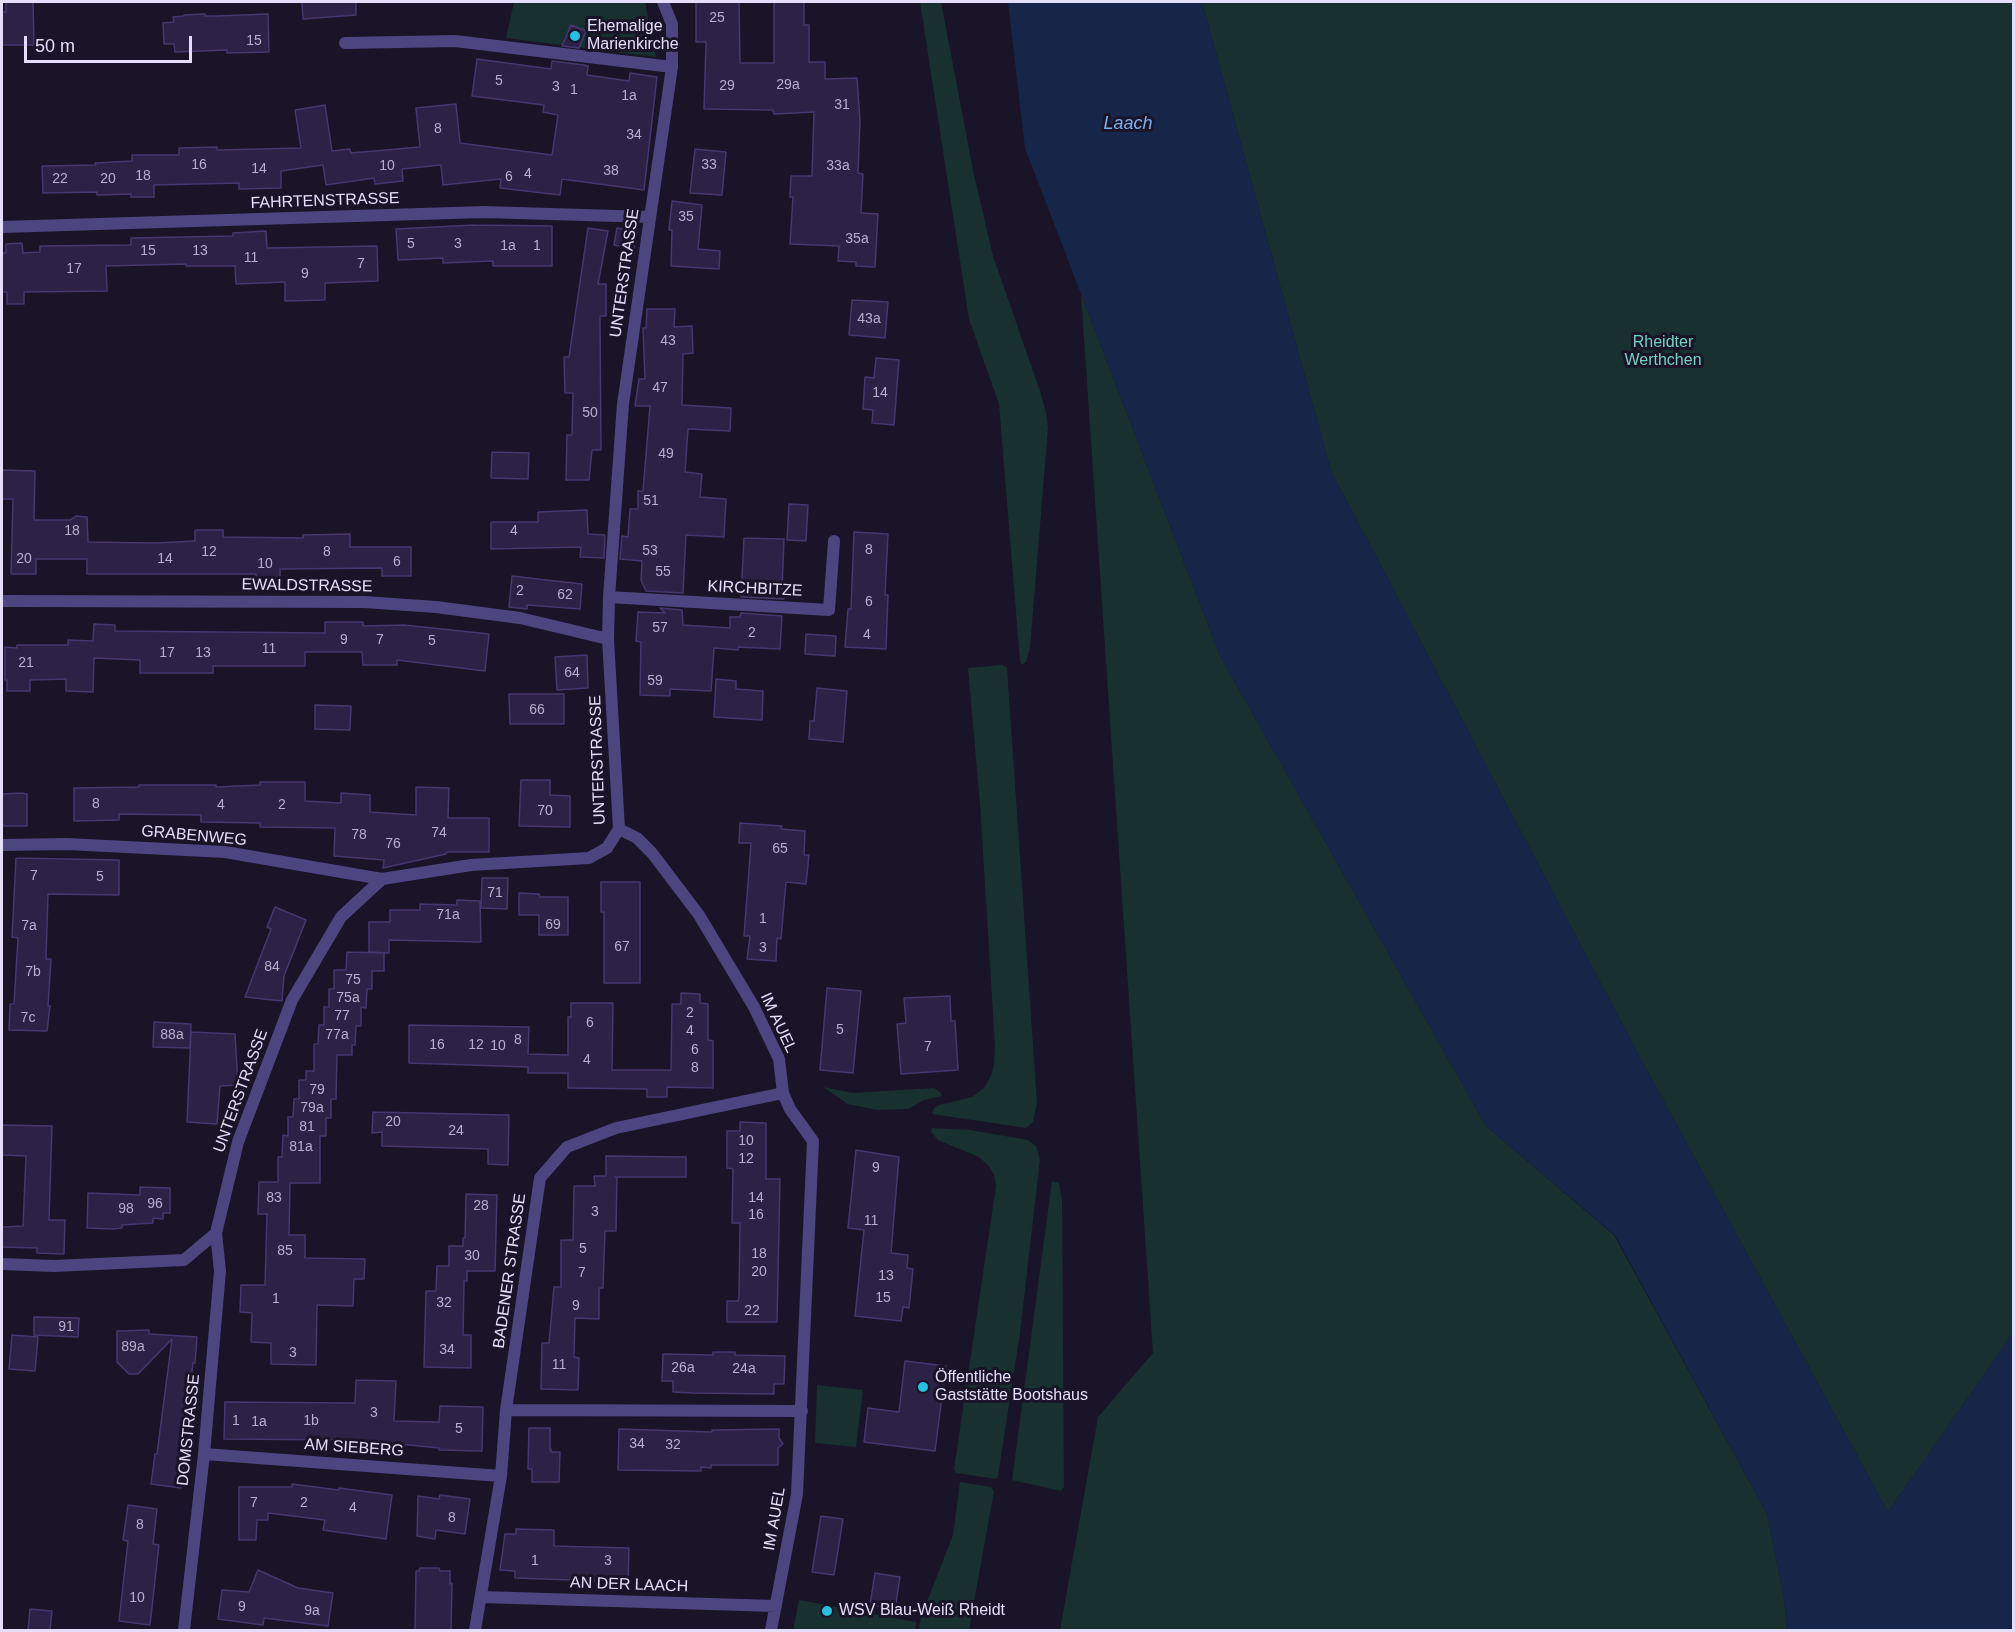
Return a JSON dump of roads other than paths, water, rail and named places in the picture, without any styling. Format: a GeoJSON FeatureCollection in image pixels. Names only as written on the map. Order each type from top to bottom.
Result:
{"type":"FeatureCollection","features":[{"type":"Feature","properties":{"kind":"street","name":"UNTERSTRASSE"},"geometry":{"type":"LineString","coordinates":[[216,1233],[238,1142],[292,1000],[341,917],[382,879],[471,865],[589,858],[607,848],[620,829],[608,639],[609,597],[623,404],[672,67],[672,24],[663,2]]}},
{"type":"Feature","properties":{"kind":"street"},"geometry":{"type":"LineString","coordinates":[[345,43],[455,41],[672,67]]}},
{"type":"Feature","properties":{"kind":"street","name":"FAHRTENSTRASSE"},"geometry":{"type":"LineString","coordinates":[[2,227],[484,212],[650,217]]}},
{"type":"Feature","properties":{"kind":"street","name":"KIRCHBITZE"},"geometry":{"type":"LineString","coordinates":[[609,597],[829,610],[834,541]]}},
{"type":"Feature","properties":{"kind":"street","name":"EWALDSTRASSE"},"geometry":{"type":"LineString","coordinates":[[2,601],[364,602],[436,607],[520,618],[608,639]]}},
{"type":"Feature","properties":{"kind":"street","name":"IM AUEL"},"geometry":{"type":"LineString","coordinates":[[620,829],[637,838],[652,853],[699,915],[753,1006],[779,1059],[783,1093],[790,1109],[813,1141],[797,1494],[771,1630]]}},
{"type":"Feature","properties":{"kind":"street","name":"GRABENWEG"},"geometry":{"type":"LineString","coordinates":[[2,844],[67,844],[225,852],[382,879]]}},
{"type":"Feature","properties":{"kind":"street","name":"BADENER STRASSE"},"geometry":{"type":"LineString","coordinates":[[475,1630],[501,1476],[506,1410],[540,1178],[567,1147],[616,1128],[783,1093]]}},
{"type":"Feature","properties":{"kind":"street"},"geometry":{"type":"LineString","coordinates":[[2,1264],[54,1266],[184,1260],[216,1233]]}},
{"type":"Feature","properties":{"kind":"street","name":"DOMSTRASSE"},"geometry":{"type":"LineString","coordinates":[[184,1630],[204,1454],[220,1271],[216,1233]]}},
{"type":"Feature","properties":{"kind":"street"},"geometry":{"type":"LineString","coordinates":[[506,1410],[802,1411]]}},
{"type":"Feature","properties":{"kind":"street","name":"AM SIEBERG"},"geometry":{"type":"LineString","coordinates":[[204,1454],[501,1476]]}},
{"type":"Feature","properties":{"kind":"street","name":"AN DER LAACH"},"geometry":{"type":"LineString","coordinates":[[481,1596],[776,1606]]}},
{"type":"Feature","properties":{"kind":"water","name":"Laach"},"geometry":{"type":"Polygon","coordinates":[[[1008,2],[1202,2],[1331,471],[1637,1052],[1888,1512],[2013,1333],[2013,1630],[1787,1630],[1784,1598],[1767,1514],[1615,1235],[1486,1126],[1220,656],[1025,148],[1008,2]]]}},
{"type":"Feature","properties":{"kind":"place","name":"Ehemalige Marienkirche"},"geometry":{"type":"Point","coordinates":[575,36]}},
{"type":"Feature","properties":{"kind":"place","name":"Öffentliche Gaststätte Bootshaus"},"geometry":{"type":"Point","coordinates":[923,1387]}},
{"type":"Feature","properties":{"kind":"place","name":"WSV Blau-Weiß Rheidt"},"geometry":{"type":"Point","coordinates":[827,1611]}},
{"type":"Feature","properties":{"kind":"park label","name":"Rheidter Werthchen"},"geometry":{"type":"Point","coordinates":[1663,352]}}]}
